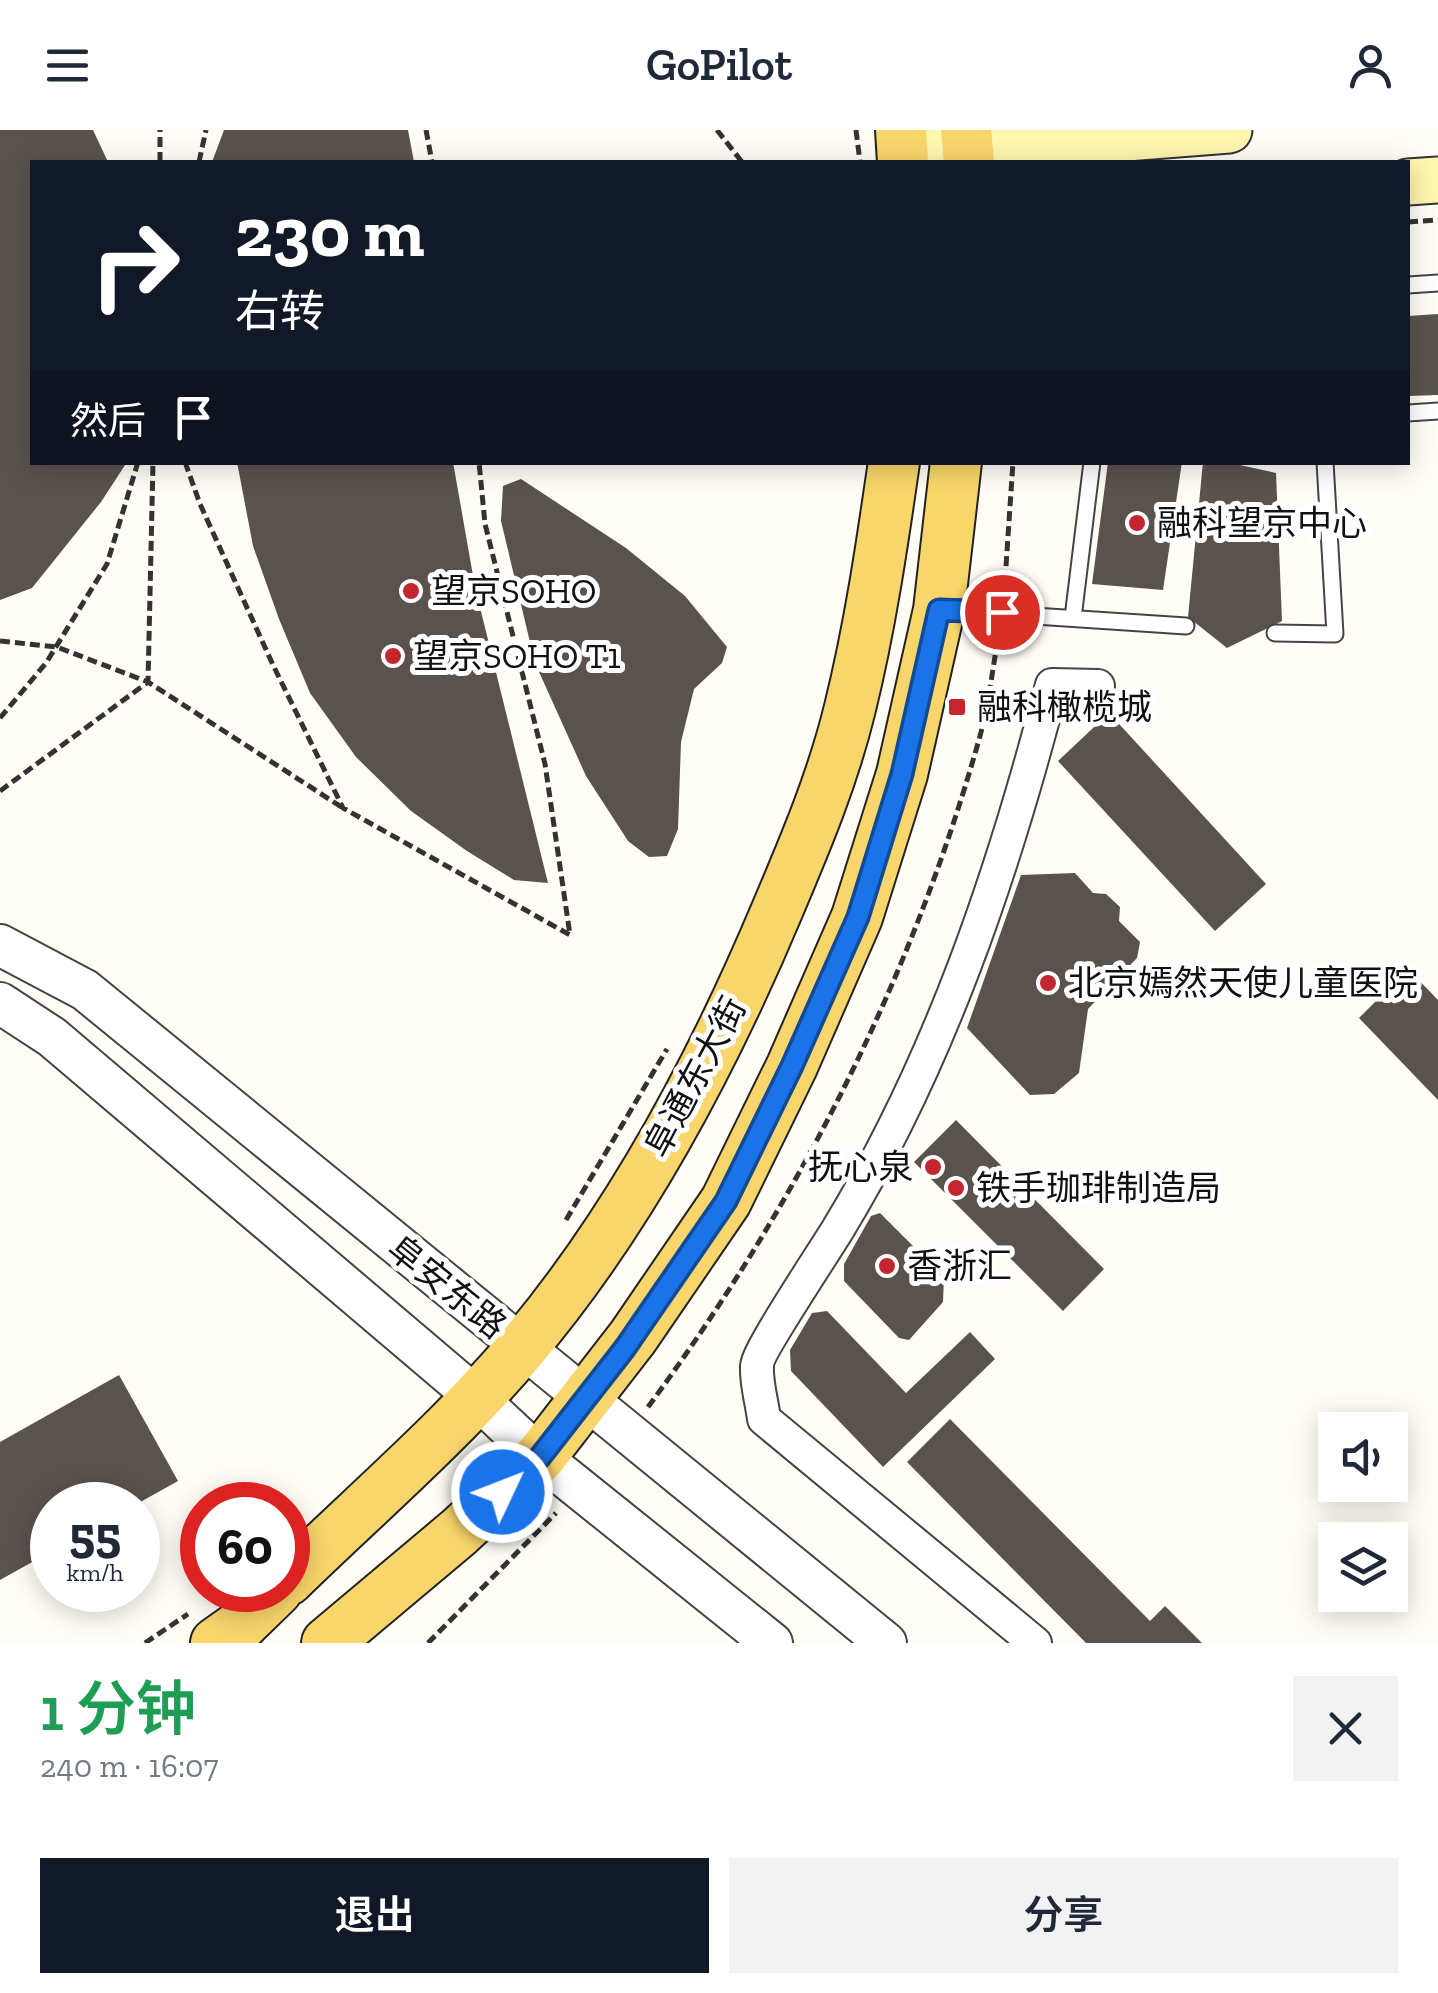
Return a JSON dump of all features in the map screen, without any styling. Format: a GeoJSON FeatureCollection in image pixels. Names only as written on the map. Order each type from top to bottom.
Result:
{"type":"FeatureCollection","features":[{"type":"Feature","properties":{"kind":"main road"},"geometry":{"type":"LineString","coordinates":[[891,151],[967,146],[1097,151],[1230,130]]}},
{"type":"Feature","properties":{"kind":"main road"},"geometry":{"type":"LineString","coordinates":[[1410,182],[1438,180]]}},
{"type":"Feature","properties":{"kind":"main road","name":"阜通东大街"},"geometry":{"type":"LineString","coordinates":[[310,1559],[476,1398],[522,1348],[603,1237],[694,1091],[814,825],[849,710],[877,583],[894,465]]}},
{"type":"Feature","properties":{"kind":"main road"},"geometry":{"type":"LineString","coordinates":[[327,1643],[459,1532],[540,1457],[633,1337],[726,1201],[858,917],[902,774],[939,610],[956,465]]}},
{"type":"Feature","properties":{"kind":"main road"},"geometry":{"type":"LineString","coordinates":[[216,1643],[254,1612]]}},
{"type":"Feature","properties":{"kind":"street"},"geometry":{"type":"LineString","coordinates":[[1035,1643],[764,1418],[756,1362],[848,1212],[922,1070],[978,935],[1032,764],[1052,685],[1098,686]]}},
{"type":"Feature","properties":{"kind":"street","name":"阜安东路"},"geometry":{"type":"LineString","coordinates":[[0,945],[85,990],[886,1643]]}},
{"type":"Feature","properties":{"kind":"street","name":"阜安东路"},"geometry":{"type":"LineString","coordinates":[[0,1003],[52,1037],[540,1457],[772,1643]]}},
{"type":"Feature","properties":{"kind":"lane"},"geometry":{"type":"LineString","coordinates":[[1410,285],[1438,283]]}},
{"type":"Feature","properties":{"kind":"lane"},"geometry":{"type":"LineString","coordinates":[[1410,413],[1438,411]]}},
{"type":"Feature","properties":{"kind":"lane"},"geometry":{"type":"LineString","coordinates":[[1073,618],[1092,465]]}},
{"type":"Feature","properties":{"kind":"lane"},"geometry":{"type":"LineString","coordinates":[[1275,633],[1336,634],[1325,465]]}},
{"type":"Feature","properties":{"kind":"lane"},"geometry":{"type":"LineString","coordinates":[[939,610],[1186,626]]}},
{"type":"Feature","properties":{"kind":"path"},"geometry":{"type":"LineString","coordinates":[[160,130],[160,160]]}},
{"type":"Feature","properties":{"kind":"path"},"geometry":{"type":"LineString","coordinates":[[199,160],[206,130]]}},
{"type":"Feature","properties":{"kind":"path"},"geometry":{"type":"LineString","coordinates":[[426,130],[432,160]]}},
{"type":"Feature","properties":{"kind":"path"},"geometry":{"type":"LineString","coordinates":[[717,130],[740,160]]}},
{"type":"Feature","properties":{"kind":"path"},"geometry":{"type":"LineString","coordinates":[[856,130],[891,151]]}},
{"type":"Feature","properties":{"kind":"path"},"geometry":{"type":"LineString","coordinates":[[1410,222],[1438,220]]}},
{"type":"Feature","properties":{"kind":"path"},"geometry":{"type":"LineString","coordinates":[[0,718],[46,664],[107,564],[137,465]]}},
{"type":"Feature","properties":{"kind":"path"},"geometry":{"type":"LineString","coordinates":[[148,682],[153,465]]}},
{"type":"Feature","properties":{"kind":"path"},"geometry":{"type":"LineString","coordinates":[[186,465],[273,665],[344,808]]}},
{"type":"Feature","properties":{"kind":"path"},"geometry":{"type":"LineString","coordinates":[[0,641],[56,647],[148,682],[344,808],[570,935],[545,764],[486,524],[478,465]]}},
{"type":"Feature","properties":{"kind":"path"},"geometry":{"type":"LineString","coordinates":[[0,790],[148,682]]}},
{"type":"Feature","properties":{"kind":"path","name":"阜通东大街"},"geometry":{"type":"LineString","coordinates":[[561,1228],[668,1047]]}},
{"type":"Feature","properties":{"kind":"building"},"geometry":{"type":"Polygon","coordinates":[[[0,130],[93,130],[107,160],[30,160],[30,465],[125,465],[101,502],[32,588],[0,600],[0,130]]]}},
{"type":"Feature","properties":{"kind":"building"},"geometry":{"type":"Polygon","coordinates":[[[224,130],[408,130],[414,160],[213,160],[224,130]]]}},
{"type":"Feature","properties":{"kind":"building"},"geometry":{"type":"Polygon","coordinates":[[[1438,314],[1438,395],[1410,396],[1410,316],[1438,314]]]}},
{"type":"Feature","properties":{"kind":"building","name":"望京SOHO T1"},"geometry":{"type":"Polygon","coordinates":[[[238,465],[454,465],[475,587],[548,883],[514,880],[467,851],[411,811],[356,757],[310,693],[253,546],[238,465]]]}},
{"type":"Feature","properties":{"kind":"building","name":"融科望京中心"},"geometry":{"type":"Polygon","coordinates":[[[1108,465],[1182,465],[1163,590],[1092,584],[1108,465]]]}},
{"type":"Feature","properties":{"kind":"building"},"geometry":{"type":"Polygon","coordinates":[[[1203,465],[1240,465],[1276,473],[1282,621],[1227,648],[1188,617],[1203,465]]]}},
{"type":"Feature","properties":{"kind":"building"},"geometry":{"type":"Polygon","coordinates":[[[521,479],[626,548],[685,596],[727,647],[722,663],[694,689],[681,742],[678,829],[667,856],[649,857],[628,841],[586,776],[535,663],[501,521],[503,486],[521,479]]]}},
{"type":"Feature","properties":{"kind":"building"},"geometry":{"type":"Polygon","coordinates":[[[1109,713],[1266,884],[1215,931],[1058,761],[1109,713]]]}},
{"type":"Feature","properties":{"kind":"building","name":"北京嫣然天使儿童医院"},"geometry":{"type":"Polygon","coordinates":[[[1075,873],[1093,893],[1106,894],[1120,907],[1119,921],[1140,942],[1137,958],[1088,1009],[1079,1073],[1054,1094],[1030,1095],[967,1028],[1021,875],[1075,873]]]}},
{"type":"Feature","properties":{"kind":"building"},"geometry":{"type":"Polygon","coordinates":[[[1408,969],[1438,1000],[1438,1100],[1359,1018],[1408,969]]]}},
{"type":"Feature","properties":{"kind":"building"},"geometry":{"type":"Polygon","coordinates":[[[956,1120],[1104,1269],[1063,1311],[914,1162],[956,1120]]]}},
{"type":"Feature","properties":{"kind":"building"},"geometry":{"type":"Polygon","coordinates":[[[880,1213],[944,1277],[943,1302],[909,1340],[899,1338],[844,1281],[844,1264],[871,1216],[880,1213]]]}},
{"type":"Feature","properties":{"kind":"building"},"geometry":{"type":"Polygon","coordinates":[[[827,1311],[906,1393],[970,1332],[995,1359],[883,1467],[791,1371],[790,1350],[812,1313],[827,1311]]]}},
{"type":"Feature","properties":{"kind":"building"},"geometry":{"type":"Polygon","coordinates":[[[119,1375],[178,1481],[160,1491],[160,1482],[30,1482],[30,1563],[0,1580],[0,1442],[119,1375]]]}},
{"type":"Feature","properties":{"kind":"building"},"geometry":{"type":"Polygon","coordinates":[[[950,1419],[1150,1621],[1165,1606],[1202,1643],[1086,1643],[907,1462],[950,1419]]]}},
{"type":"Feature","properties":{"kind":"place","name":"融科望京中心"},"geometry":{"type":"Point","coordinates":[1137,523]}},
{"type":"Feature","properties":{"kind":"place","name":"望京SOHO"},"geometry":{"type":"Point","coordinates":[411,591]}},
{"type":"Feature","properties":{"kind":"place","name":"望京SOHO T1"},"geometry":{"type":"Point","coordinates":[393,656]}},
{"type":"Feature","properties":{"kind":"place","name":"融科橄榄城"},"geometry":{"type":"Point","coordinates":[957,707]}},
{"type":"Feature","properties":{"kind":"place","name":"北京嫣然天使儿童医院"},"geometry":{"type":"Point","coordinates":[1048,983]}},
{"type":"Feature","properties":{"kind":"place","name":"抚心泉"},"geometry":{"type":"Point","coordinates":[933,1167]}},
{"type":"Feature","properties":{"kind":"place","name":"铁手珈琲制造局"},"geometry":{"type":"Point","coordinates":[956,1188]}},
{"type":"Feature","properties":{"kind":"place","name":"香浙汇"},"geometry":{"type":"Point","coordinates":[887,1266]}},
{"type":"Feature","properties":{"kind":"route"},"geometry":{"type":"LineString","coordinates":[[502,1492],[540,1457],[625,1348],[726,1201],[858,917],[902,774],[939,610],[1002,612]]}}]}
